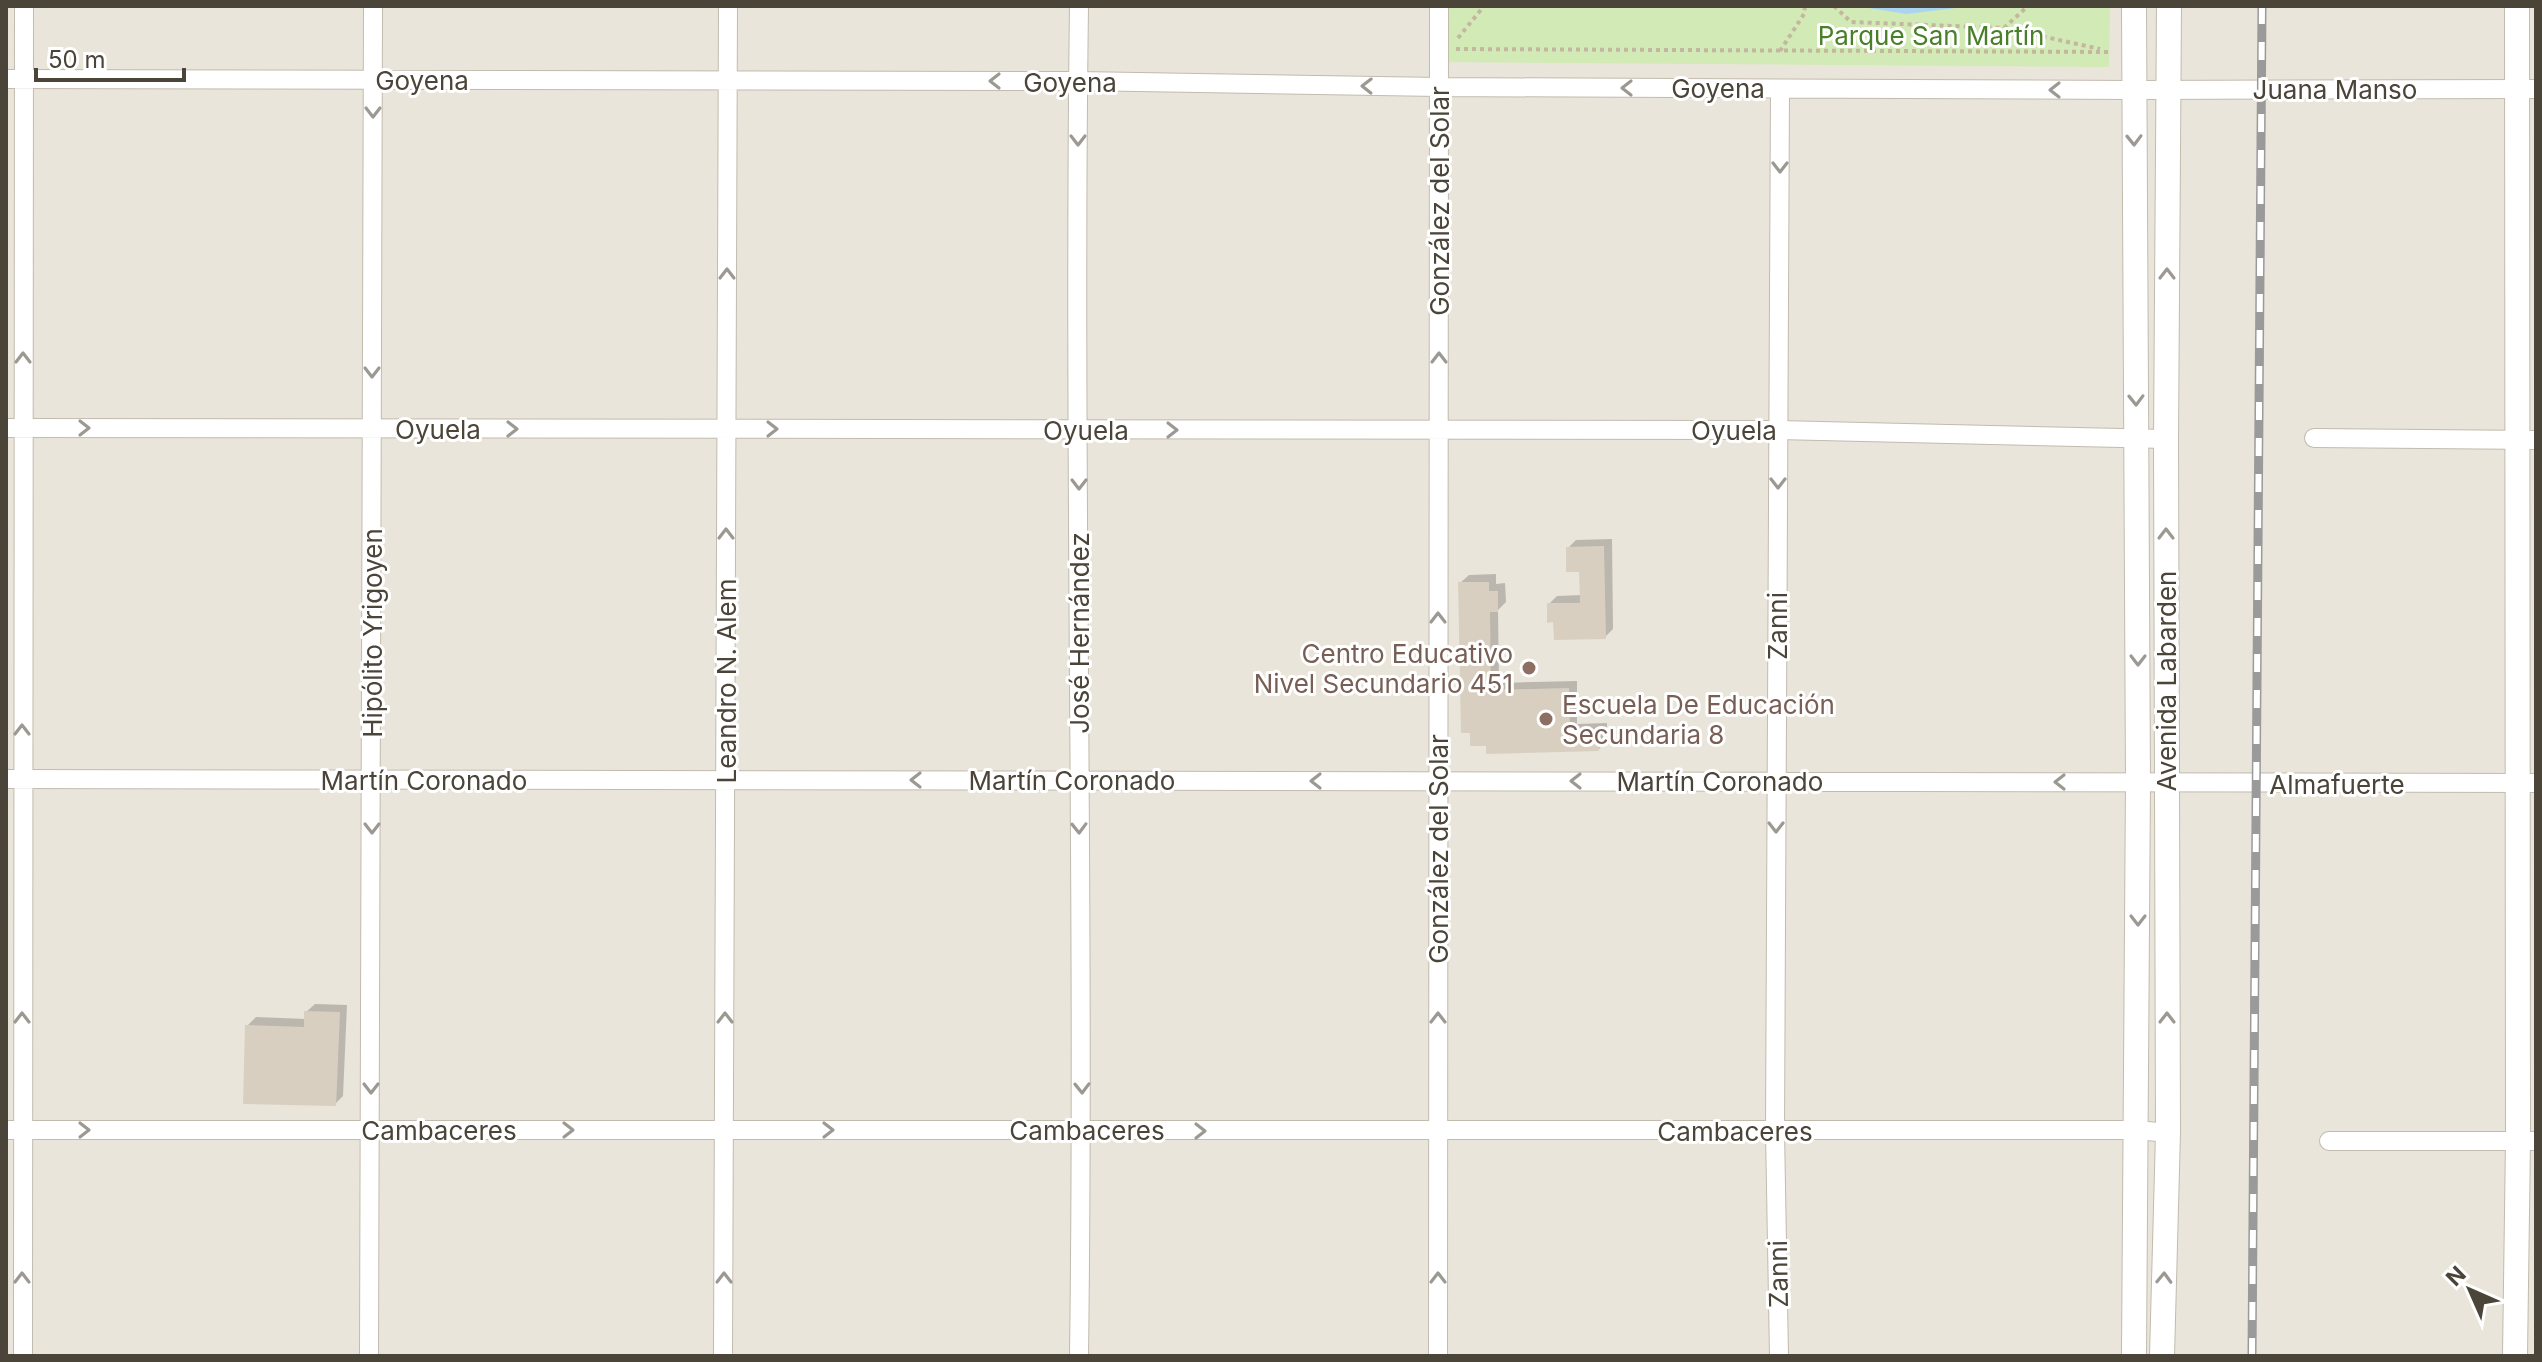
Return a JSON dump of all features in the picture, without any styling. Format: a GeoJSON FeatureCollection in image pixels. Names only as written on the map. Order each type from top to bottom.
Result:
{"type":"FeatureCollection","features":[{"type":"Feature","properties":{"kind":"street"},"geometry":{"type":"LineString","coordinates":[[23,1356],[14,1130],[14,428],[15,79],[24,6]]}},
{"type":"Feature","properties":{"kind":"street","name":"Hipólito Yrigoyen"},"geometry":{"type":"LineString","coordinates":[[369,1356],[373,6]]}},
{"type":"Feature","properties":{"kind":"street","name":"Leandro N. Alem"},"geometry":{"type":"LineString","coordinates":[[723,1356],[728,6]]}},
{"type":"Feature","properties":{"kind":"street","name":"José Hernández"},"geometry":{"type":"LineString","coordinates":[[1079,6],[1078,780],[1082,1130],[1079,1356]]}},
{"type":"Feature","properties":{"kind":"street","name":"González del Solar"},"geometry":{"type":"LineString","coordinates":[[1438,1356],[1439,6]]}},
{"type":"Feature","properties":{"kind":"street","name":"Avenida Labarden"},"geometry":{"type":"LineString","coordinates":[[2134,6],[2138,782],[2134,1356]]}},
{"type":"Feature","properties":{"kind":"street","name":"Avenida Labarden"},"geometry":{"type":"LineString","coordinates":[[2162,1356],[2168,1133],[2166,439],[2169,6]]}},
{"type":"Feature","properties":{"kind":"street"},"geometry":{"type":"LineString","coordinates":[[2515,1356],[2527,1141],[2526,89],[2517,6]]}},
{"type":"Feature","properties":{"kind":"street","name":"Goyena"},"geometry":{"type":"LineString","coordinates":[[15,79],[1078,81],[1439,87],[2133,90]]}},
{"type":"Feature","properties":{"kind":"street","name":"Zanni"},"geometry":{"type":"LineString","coordinates":[[1779,1356],[1775,1131],[1780,89]]}},
{"type":"Feature","properties":{"kind":"street","name":"Juana Manso"},"geometry":{"type":"LineString","coordinates":[[2133,90],[2526,89]]}},
{"type":"Feature","properties":{"kind":"street","name":"Oyuela"},"geometry":{"type":"LineString","coordinates":[[14,428],[1778,430],[2166,439]]}},
{"type":"Feature","properties":{"kind":"street"},"geometry":{"type":"LineString","coordinates":[[2314,438],[2526,440]]}},
{"type":"Feature","properties":{"kind":"street","name":"Martín Coronado"},"geometry":{"type":"LineString","coordinates":[[14,779],[2138,782]]}},
{"type":"Feature","properties":{"kind":"street","name":"Almafuerte"},"geometry":{"type":"LineString","coordinates":[[2138,782],[2276,785],[2527,783]]}},
{"type":"Feature","properties":{"kind":"street","name":"Cambaceres"},"geometry":{"type":"LineString","coordinates":[[14,1130],[2137,1130],[2168,1133]]}},
{"type":"Feature","properties":{"kind":"street"},"geometry":{"type":"LineString","coordinates":[[2329,1141],[2527,1141]]}},
{"type":"Feature","properties":{"kind":"path"},"geometry":{"type":"LineString","coordinates":[[1439,49],[1455,42],[1484,6]]}},
{"type":"Feature","properties":{"kind":"path"},"geometry":{"type":"LineString","coordinates":[[1780,51],[1804,14],[1805,6]]}},
{"type":"Feature","properties":{"kind":"path"},"geometry":{"type":"LineString","coordinates":[[1439,49],[2110,52],[2004,28],[1851,22],[1834,6]]}},
{"type":"Feature","properties":{"kind":"path"},"geometry":{"type":"LineString","coordinates":[[2004,28],[2028,6]]}},
{"type":"Feature","properties":{"kind":"shaded area"},"geometry":{"type":"Polygon","coordinates":[[[6,6],[2536,6],[2536,1356],[6,1356],[6,6]]]}},
{"type":"Feature","properties":{"kind":"green space","name":"Parque San Martín"},"geometry":{"type":"Polygon","coordinates":[[[1440,6],[2110,6],[2109,67],[1439,62],[1440,6]]]}},
{"type":"Feature","properties":{"kind":"water"},"geometry":{"type":"Polygon","coordinates":[[[1857,6],[1972,6],[1906,14],[1857,6]]]}},
{"type":"Feature","properties":{"kind":"building"},"geometry":{"type":"Polygon","coordinates":[[[1604,546],[1606,639],[1554,640],[1553,622],[1547,623],[1547,603],[1580,603],[1579,572],[1566,572],[1566,547],[1604,546]]]}},
{"type":"Feature","properties":{"kind":"building"},"geometry":{"type":"Polygon","coordinates":[[[1458,582],[1489,582],[1489,591],[1498,591],[1498,612],[1490,612],[1491,690],[1569,688],[1570,731],[1599,731],[1599,751],[1486,754],[1486,746],[1470,746],[1470,733],[1461,733],[1458,582]]]}},
{"type":"Feature","properties":{"kind":"building"},"geometry":{"type":"Polygon","coordinates":[[[304,1011],[340,1012],[336,1106],[243,1104],[245,1025],[304,1027],[304,1011]]]}},
{"type":"Feature","properties":{"kind":"railway"},"geometry":{"type":"LineString","coordinates":[[2252,1356],[2262,6]]}},
{"type":"Feature","properties":{"kind":"place","name":"Centro Educativo Nivel Secundario 451"},"geometry":{"type":"Point","coordinates":[1529,668]}},
{"type":"Feature","properties":{"kind":"place","name":"Escuela De Educación Secundaria 8"},"geometry":{"type":"Point","coordinates":[1546,719]}}]}
